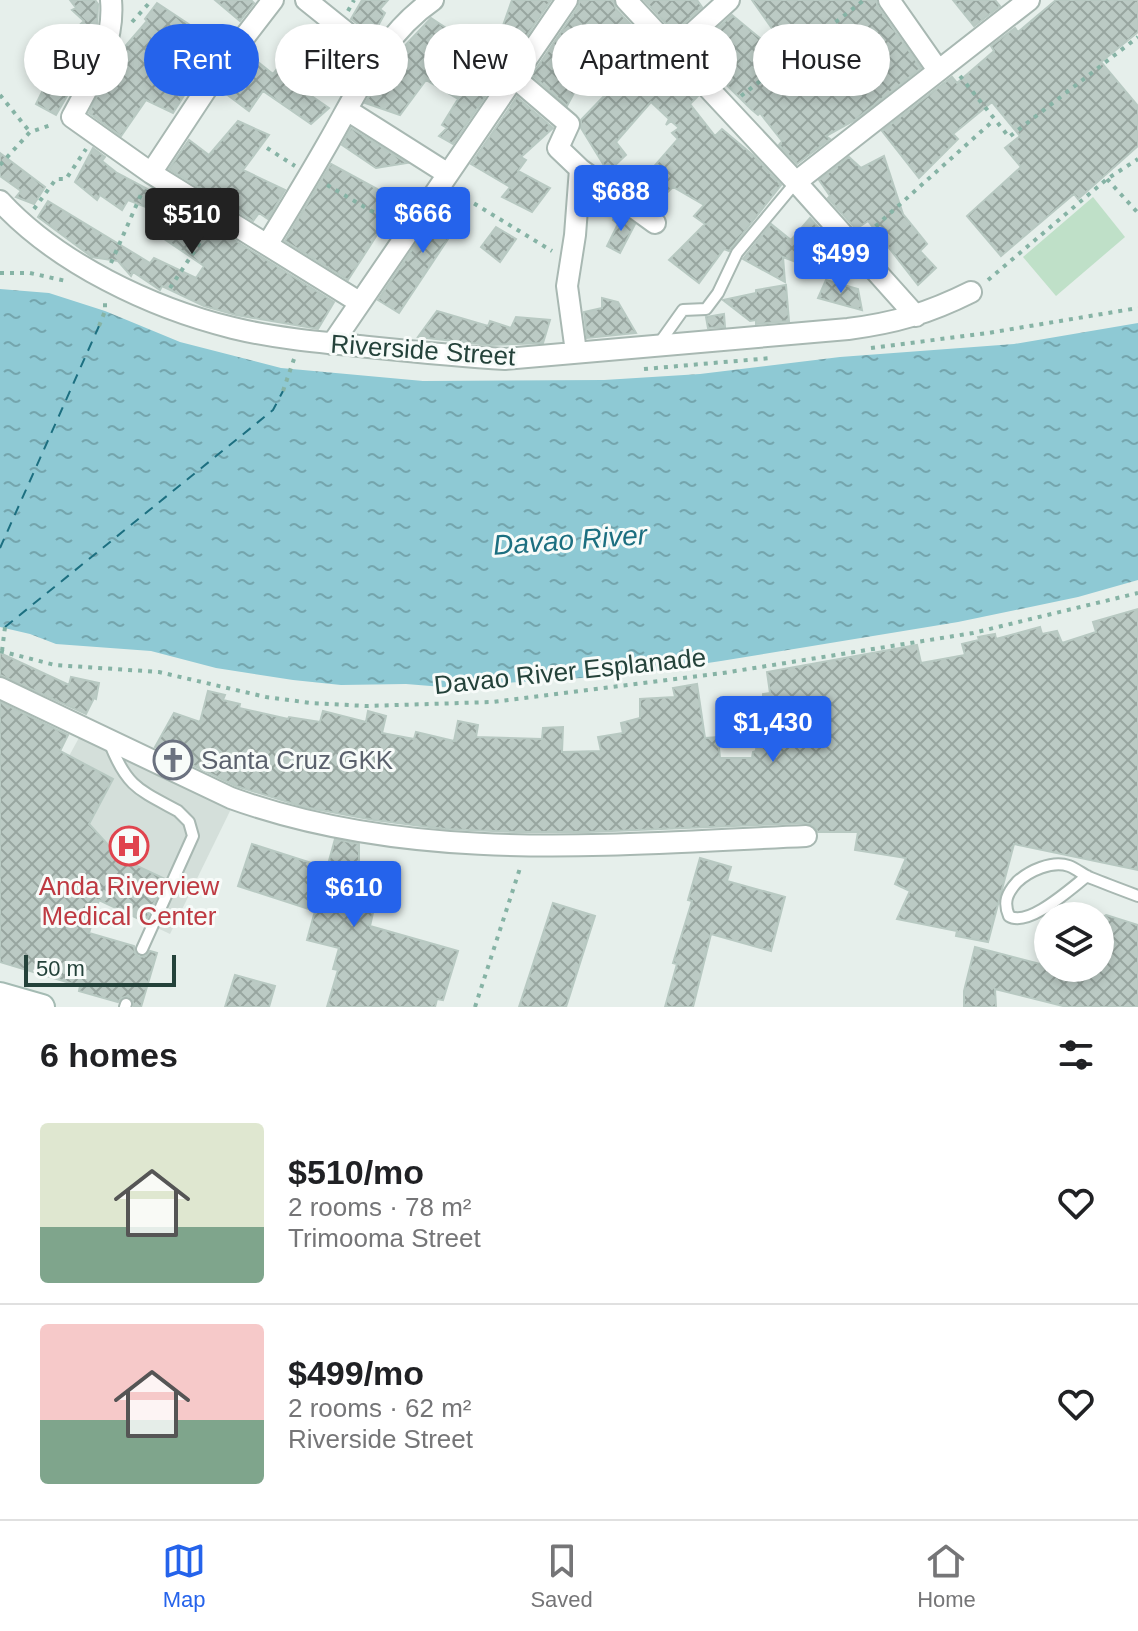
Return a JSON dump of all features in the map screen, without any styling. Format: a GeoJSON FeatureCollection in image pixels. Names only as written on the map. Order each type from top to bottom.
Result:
{"type":"FeatureCollection","features":[{"type":"Feature","properties":{"kind":"main road"},"geometry":{"type":"LineString","coordinates":[[0,995],[42,1007]]}},
{"type":"Feature","properties":{"kind":"street"},"geometry":{"type":"LineString","coordinates":[[111,0],[113,21],[108,48],[72,117],[151,173],[359,302]]}},
{"type":"Feature","properties":{"kind":"street"},"geometry":{"type":"LineString","coordinates":[[151,173],[219,70],[273,0]]}},
{"type":"Feature","properties":{"kind":"street"},"geometry":{"type":"LineString","coordinates":[[306,0],[336,24]]}},
{"type":"Feature","properties":{"kind":"street"},"geometry":{"type":"LineString","coordinates":[[405,24],[433,0]]}},
{"type":"Feature","properties":{"kind":"street"},"geometry":{"type":"LineString","coordinates":[[536,46],[567,0]]}},
{"type":"Feature","properties":{"kind":"street"},"geometry":{"type":"LineString","coordinates":[[626,0],[649,24]]}},
{"type":"Feature","properties":{"kind":"street"},"geometry":{"type":"LineString","coordinates":[[703,24],[729,0]]}},
{"type":"Feature","properties":{"kind":"street"},"geometry":{"type":"LineString","coordinates":[[889,0],[944,66]]}},
{"type":"Feature","properties":{"kind":"street"},"geometry":{"type":"LineString","coordinates":[[796,182],[1029,0]]}},
{"type":"Feature","properties":{"kind":"street"},"geometry":{"type":"LineString","coordinates":[[267,245],[354,96]]}},
{"type":"Feature","properties":{"kind":"street"},"geometry":{"type":"LineString","coordinates":[[332,344],[503,96]]}},
{"type":"Feature","properties":{"kind":"street"},"geometry":{"type":"LineString","coordinates":[[536,96],[569,124],[558,148],[580,169],[655,223]]}},
{"type":"Feature","properties":{"kind":"street"},"geometry":{"type":"LineString","coordinates":[[716,96],[916,316]]}},
{"type":"Feature","properties":{"kind":"street"},"geometry":{"type":"LineString","coordinates":[[349,105],[445,179]]}},
{"type":"Feature","properties":{"kind":"street"},"geometry":{"type":"LineString","coordinates":[[576,352],[567,286],[580,169]]}},
{"type":"Feature","properties":{"kind":"street","name":"Riverside Street"},"geometry":{"type":"LineString","coordinates":[[0,201],[56,250],[104,278],[160,303],[232,328],[332,344],[505,359],[892,323],[971,292]]}},
{"type":"Feature","properties":{"kind":"street"},"geometry":{"type":"LineString","coordinates":[[0,688],[231,798],[302,821],[350,832],[401,839],[526,847],[806,836]]}},
{"type":"Feature","properties":{"kind":"lane"},"geometry":{"type":"LineString","coordinates":[[658,345],[683,310],[706,309],[718,293],[737,253],[796,182]]}},
{"type":"Feature","properties":{"kind":"lane"},"geometry":{"type":"LineString","coordinates":[[109,739],[125,776],[141,791],[185,816],[192,828],[190,846],[142,949]]}},
{"type":"Feature","properties":{"kind":"lane"},"geometry":{"type":"LineString","coordinates":[[1087,876],[1033,916],[1022,920],[1009,916],[1005,907],[1007,896],[1024,876],[1057,864],[1068,865],[1138,896]]}},
{"type":"Feature","properties":{"kind":"path"},"geometry":{"type":"LineString","coordinates":[[727,108],[864,0]]}},
{"type":"Feature","properties":{"kind":"path"},"geometry":{"type":"LineString","coordinates":[[944,66],[1009,137],[1138,37]]}},
{"type":"Feature","properties":{"kind":"path"},"geometry":{"type":"LineString","coordinates":[[0,95],[30,132]]}},
{"type":"Feature","properties":{"kind":"path"},"geometry":{"type":"LineString","coordinates":[[339,96],[349,105]]}},
{"type":"Feature","properties":{"kind":"path"},"geometry":{"type":"LineString","coordinates":[[0,165],[30,132],[72,117]]}},
{"type":"Feature","properties":{"kind":"path"},"geometry":{"type":"LineString","coordinates":[[853,246],[994,120]]}},
{"type":"Feature","properties":{"kind":"path"},"geometry":{"type":"LineString","coordinates":[[24,223],[56,179],[66,179],[96,134]]}},
{"type":"Feature","properties":{"kind":"path"},"geometry":{"type":"LineString","coordinates":[[267,148],[407,233]]}},
{"type":"Feature","properties":{"kind":"path"},"geometry":{"type":"LineString","coordinates":[[998,273],[1107,179],[1138,159]]}},
{"type":"Feature","properties":{"kind":"path"},"geometry":{"type":"LineString","coordinates":[[104,278],[151,173]]}},
{"type":"Feature","properties":{"kind":"path"},"geometry":{"type":"LineString","coordinates":[[445,179],[571,263]]}},
{"type":"Feature","properties":{"kind":"path"},"geometry":{"type":"LineString","coordinates":[[1107,179],[1138,213]]}},
{"type":"Feature","properties":{"kind":"path"},"geometry":{"type":"LineString","coordinates":[[160,303],[218,215]]}},
{"type":"Feature","properties":{"kind":"path"},"geometry":{"type":"LineString","coordinates":[[99,326],[105,311]]}},
{"type":"Feature","properties":{"kind":"path"},"geometry":{"type":"LineString","coordinates":[[283,391],[294,358]]}},
{"type":"Feature","properties":{"kind":"path","name":"Davao River Esplanade"},"geometry":{"type":"LineString","coordinates":[[1,651],[55,665],[159,672],[266,697],[322,704],[366,706],[492,702],[723,673],[973,633],[1138,593]]}},
{"type":"Feature","properties":{"kind":"path"},"geometry":{"type":"LineString","coordinates":[[1,651],[5,627]]}},
{"type":"Feature","properties":{"kind":"path"},"geometry":{"type":"LineString","coordinates":[[475,1007],[526,847]]}},
{"type":"Feature","properties":{"kind":"shaded area","name":"Anda Riverview Medical Center"},"geometry":{"type":"Polygon","coordinates":[[[81,734],[231,809],[170,934],[99,900],[29,830],[81,734]]]}},
{"type":"Feature","properties":{"kind":"green space"},"geometry":{"type":"Polygon","coordinates":[[[1093,197],[1125,237],[1056,296],[1023,257],[1093,197]]]}},
{"type":"Feature","properties":{"kind":"water","name":"Davao River"},"geometry":{"type":"Polygon","coordinates":[[[0,289],[49,293],[105,311],[180,342],[281,368],[423,381],[604,380],[700,374],[840,357],[1014,344],[1138,323],[1138,580],[1078,597],[958,622],[721,661],[628,675],[443,687],[341,685],[293,680],[216,668],[151,651],[56,644],[0,627],[0,289]]]}},
{"type":"Feature","properties":{"kind":"building"},"geometry":{"type":"Polygon","coordinates":[[[70,0],[95,0],[98,4],[97,24],[81,24],[84,21],[72,10],[76,8],[70,0]]]}},
{"type":"Feature","properties":{"kind":"building"},"geometry":{"type":"Polygon","coordinates":[[[215,0],[251,0],[254,3],[240,21],[215,0]]]}},
{"type":"Feature","properties":{"kind":"building"},"geometry":{"type":"Polygon","coordinates":[[[362,0],[388,0],[380,9],[385,13],[379,24],[358,24],[351,19],[362,0]]]}},
{"type":"Feature","properties":{"kind":"building"},"geometry":{"type":"Polygon","coordinates":[[[512,0],[551,0],[535,24],[503,24],[512,0]]]}},
{"type":"Feature","properties":{"kind":"building"},"geometry":{"type":"Polygon","coordinates":[[[580,0],[613,0],[616,9],[630,24],[566,24],[580,0]]]}},
{"type":"Feature","properties":{"kind":"building"},"geometry":{"type":"Polygon","coordinates":[[[644,0],[697,0],[702,7],[683,24],[666,24],[644,0]]]}},
{"type":"Feature","properties":{"kind":"building"},"geometry":{"type":"Polygon","coordinates":[[[752,0],[876,0],[890,24],[769,24],[752,0]]]}},
{"type":"Feature","properties":{"kind":"building"},"geometry":{"type":"Polygon","coordinates":[[[953,0],[995,0],[1000,6],[974,26],[953,0]]]}},
{"type":"Feature","properties":{"kind":"building"},"geometry":{"type":"Polygon","coordinates":[[[1056,0],[1138,0],[1138,32],[1101,62],[1138,106],[1138,146],[1078,199],[1074,194],[1001,256],[967,216],[1021,167],[1005,148],[1020,136],[992,102],[953,134],[958,139],[919,178],[882,131],[952,77],[957,83],[994,51],[991,46],[1015,28],[1018,32],[1056,0]]]}},
{"type":"Feature","properties":{"kind":"building"},"geometry":{"type":"Polygon","coordinates":[[[157,3],[188,24],[144,24],[157,3]]]}},
{"type":"Feature","properties":{"kind":"building"},"geometry":{"type":"Polygon","coordinates":[[[732,15],[753,32],[753,96],[885,96],[855,120],[826,136],[830,139],[797,164],[779,145],[782,141],[760,113],[758,115],[737,95],[737,24],[722,24],[732,15]]]}},
{"type":"Feature","properties":{"kind":"building"},"geometry":{"type":"Polygon","coordinates":[[[431,18],[440,24],[425,24],[431,18]]]}},
{"type":"Feature","properties":{"kind":"building"},"geometry":{"type":"Polygon","coordinates":[[[144,24],[144,96],[184,96],[173,113],[146,100],[121,136],[89,113],[97,96],[128,96],[128,43],[144,24]]]}},
{"type":"Feature","properties":{"kind":"building"},"geometry":{"type":"Polygon","coordinates":[[[890,24],[921,68],[890,92],[890,24]]]}},
{"type":"Feature","properties":{"kind":"building"},"geometry":{"type":"Polygon","coordinates":[[[424,25],[424,83],[400,115],[365,103],[370,96],[408,96],[408,42],[424,25]]]}},
{"type":"Feature","properties":{"kind":"building"},"geometry":{"type":"Polygon","coordinates":[[[552,45],[552,93],[536,79],[536,69],[552,45]]]}},
{"type":"Feature","properties":{"kind":"building"},"geometry":{"type":"Polygon","coordinates":[[[259,63],[273,74],[275,72],[275,96],[312,96],[329,108],[311,124],[263,91],[249,111],[229,96],[259,96],[259,63]]]}},
{"type":"Feature","properties":{"kind":"building"},"geometry":{"type":"Polygon","coordinates":[[[40,96],[67,96],[56,115],[36,104],[40,96]]]}},
{"type":"Feature","properties":{"kind":"building"},"geometry":{"type":"Polygon","coordinates":[[[453,96],[486,96],[453,144],[439,136],[447,128],[442,125],[458,99],[453,96]]]}},
{"type":"Feature","properties":{"kind":"building"},"geometry":{"type":"Polygon","coordinates":[[[556,96],[572,96],[567,106],[556,96]]]}},
{"type":"Feature","properties":{"kind":"building"},"geometry":{"type":"Polygon","coordinates":[[[604,96],[698,96],[690,104],[715,136],[722,129],[754,156],[781,185],[729,251],[724,249],[699,283],[669,260],[705,224],[694,216],[704,205],[673,187],[653,206],[634,192],[642,175],[644,178],[678,139],[672,133],[679,128],[671,121],[666,125],[670,117],[651,102],[616,142],[626,155],[608,172],[581,128],[581,120],[604,96]]]}},
{"type":"Feature","properties":{"kind":"building"},"geometry":{"type":"Polygon","coordinates":[[[517,97],[553,128],[521,157],[526,160],[518,171],[550,188],[532,212],[502,197],[510,187],[471,164],[517,97]]]}},
{"type":"Feature","properties":{"kind":"building"},"geometry":{"type":"Polygon","coordinates":[[[238,121],[269,135],[243,170],[285,190],[268,219],[259,213],[253,221],[169,169],[189,140],[209,155],[238,121]]]}},
{"type":"Feature","properties":{"kind":"building"},"geometry":{"type":"Polygon","coordinates":[[[351,128],[407,163],[376,168],[342,145],[351,128]]]}},
{"type":"Feature","properties":{"kind":"building"},"geometry":{"type":"Polygon","coordinates":[[[93,148],[105,157],[102,161],[117,173],[152,189],[334,302],[318,329],[236,315],[204,306],[162,286],[160,290],[133,272],[131,276],[118,261],[92,257],[38,217],[48,201],[150,263],[154,258],[196,278],[204,266],[157,234],[164,214],[128,200],[122,210],[100,195],[97,200],[75,182],[93,148]]]}},
{"type":"Feature","properties":{"kind":"building"},"geometry":{"type":"Polygon","coordinates":[[[0,153],[45,187],[34,204],[16,197],[21,191],[0,176],[0,153]]]}},
{"type":"Feature","properties":{"kind":"building"},"geometry":{"type":"Polygon","coordinates":[[[884,156],[903,214],[927,244],[920,251],[936,268],[918,285],[868,221],[856,229],[828,198],[830,196],[819,180],[849,157],[861,168],[884,156]]]}},
{"type":"Feature","properties":{"kind":"building"},"geometry":{"type":"Polygon","coordinates":[[[331,164],[397,203],[378,224],[382,227],[348,280],[285,241],[331,164]]]}},
{"type":"Feature","properties":{"kind":"building"},"geometry":{"type":"Polygon","coordinates":[[[447,198],[468,210],[460,225],[457,222],[399,313],[378,300],[447,198]]]}},
{"type":"Feature","properties":{"kind":"building"},"geometry":{"type":"Polygon","coordinates":[[[617,212],[635,224],[620,253],[607,246],[618,224],[613,220],[617,212]]]}},
{"type":"Feature","properties":{"kind":"building"},"geometry":{"type":"Polygon","coordinates":[[[810,218],[846,258],[828,274],[783,257],[785,282],[743,259],[771,224],[791,240],[810,218]]]}},
{"type":"Feature","properties":{"kind":"building"},"geometry":{"type":"Polygon","coordinates":[[[496,227],[516,239],[500,262],[481,247],[496,227]]]}},
{"type":"Feature","properties":{"kind":"building"},"geometry":{"type":"Polygon","coordinates":[[[826,280],[858,289],[862,310],[818,298],[826,280]]]}},
{"type":"Feature","properties":{"kind":"building"},"geometry":{"type":"Polygon","coordinates":[[[786,285],[789,321],[756,324],[756,320],[750,321],[723,300],[756,293],[756,290],[786,285]]]}},
{"type":"Feature","properties":{"kind":"building"},"geometry":{"type":"Polygon","coordinates":[[[602,298],[618,302],[636,333],[587,338],[584,312],[602,308],[602,298]]]}},
{"type":"Feature","properties":{"kind":"building"},"geometry":{"type":"Polygon","coordinates":[[[437,311],[488,326],[490,321],[511,328],[516,317],[550,320],[543,343],[489,345],[418,337],[437,311]]]}},
{"type":"Feature","properties":{"kind":"building"},"geometry":{"type":"Polygon","coordinates":[[[724,314],[725,327],[708,328],[706,317],[724,314]]]}},
{"type":"Feature","properties":{"kind":"building"},"geometry":{"type":"Polygon","coordinates":[[[1138,609],[1138,870],[1014,844],[988,942],[956,936],[957,931],[897,919],[910,891],[895,884],[906,858],[855,850],[858,832],[818,832],[813,825],[805,823],[588,832],[445,829],[304,807],[236,786],[155,747],[174,713],[200,722],[208,691],[225,695],[223,700],[240,704],[239,708],[288,719],[320,722],[323,711],[366,722],[368,711],[386,716],[382,733],[414,739],[416,732],[454,741],[458,721],[478,725],[476,737],[542,739],[543,728],[563,727],[562,752],[601,751],[598,737],[623,733],[621,723],[640,718],[640,699],[675,697],[673,688],[697,684],[705,738],[718,737],[720,758],[752,758],[757,736],[768,740],[763,713],[763,694],[770,693],[767,672],[917,645],[921,663],[965,655],[962,644],[979,640],[978,637],[995,634],[996,639],[1040,627],[1042,634],[1057,631],[1062,643],[1096,632],[1093,622],[1138,609]]]}},
{"type":"Feature","properties":{"kind":"building"},"geometry":{"type":"Polygon","coordinates":[[[0,653],[69,685],[71,677],[99,683],[96,699],[86,714],[0,675],[0,653]]]}},
{"type":"Feature","properties":{"kind":"building"},"geometry":{"type":"Polygon","coordinates":[[[0,702],[68,735],[60,751],[113,779],[89,824],[120,858],[165,879],[145,922],[99,900],[89,933],[134,946],[139,957],[146,956],[150,951],[157,953],[141,1007],[134,1007],[128,996],[118,1002],[79,991],[80,986],[0,962],[0,702]]]}},
{"type":"Feature","properties":{"kind":"building"},"geometry":{"type":"Polygon","coordinates":[[[335,839],[359,844],[359,863],[384,864],[370,926],[458,951],[443,1000],[437,999],[435,1007],[327,1007],[338,970],[333,969],[339,948],[307,940],[315,911],[238,886],[252,844],[327,868],[335,839]]]}},
{"type":"Feature","properties":{"kind":"building"},"geometry":{"type":"Polygon","coordinates":[[[700,858],[731,867],[727,881],[785,897],[771,951],[711,934],[693,1007],[665,1007],[677,964],[673,963],[692,901],[688,900],[700,858]]]}},
{"type":"Feature","properties":{"kind":"building"},"geometry":{"type":"Polygon","coordinates":[[[553,903],[595,916],[566,1007],[519,1007],[553,903]]]}},
{"type":"Feature","properties":{"kind":"building"},"geometry":{"type":"Polygon","coordinates":[[[1114,918],[1138,925],[1138,1007],[1067,1007],[995,989],[996,1007],[964,1007],[964,991],[975,947],[1034,962],[1034,982],[1114,982],[1114,918]]]}},
{"type":"Feature","properties":{"kind":"building"},"geometry":{"type":"Polygon","coordinates":[[[235,975],[275,986],[269,1007],[225,1007],[235,975]]]}},
{"type":"Feature","properties":{"kind":"ferry route"},"geometry":{"type":"LineString","coordinates":[[0,548],[99,326]]}},
{"type":"Feature","properties":{"kind":"ferry route"},"geometry":{"type":"LineString","coordinates":[[5,627],[273,410],[283,391]]}},
{"type":"Feature","properties":{"kind":"place","name":"Santa Cruz GKK"},"geometry":{"type":"Point","coordinates":[173,760]}},
{"type":"Feature","properties":{"kind":"place","name":"Anda Riverview Medical Center"},"geometry":{"type":"Point","coordinates":[129,846]}}]}
